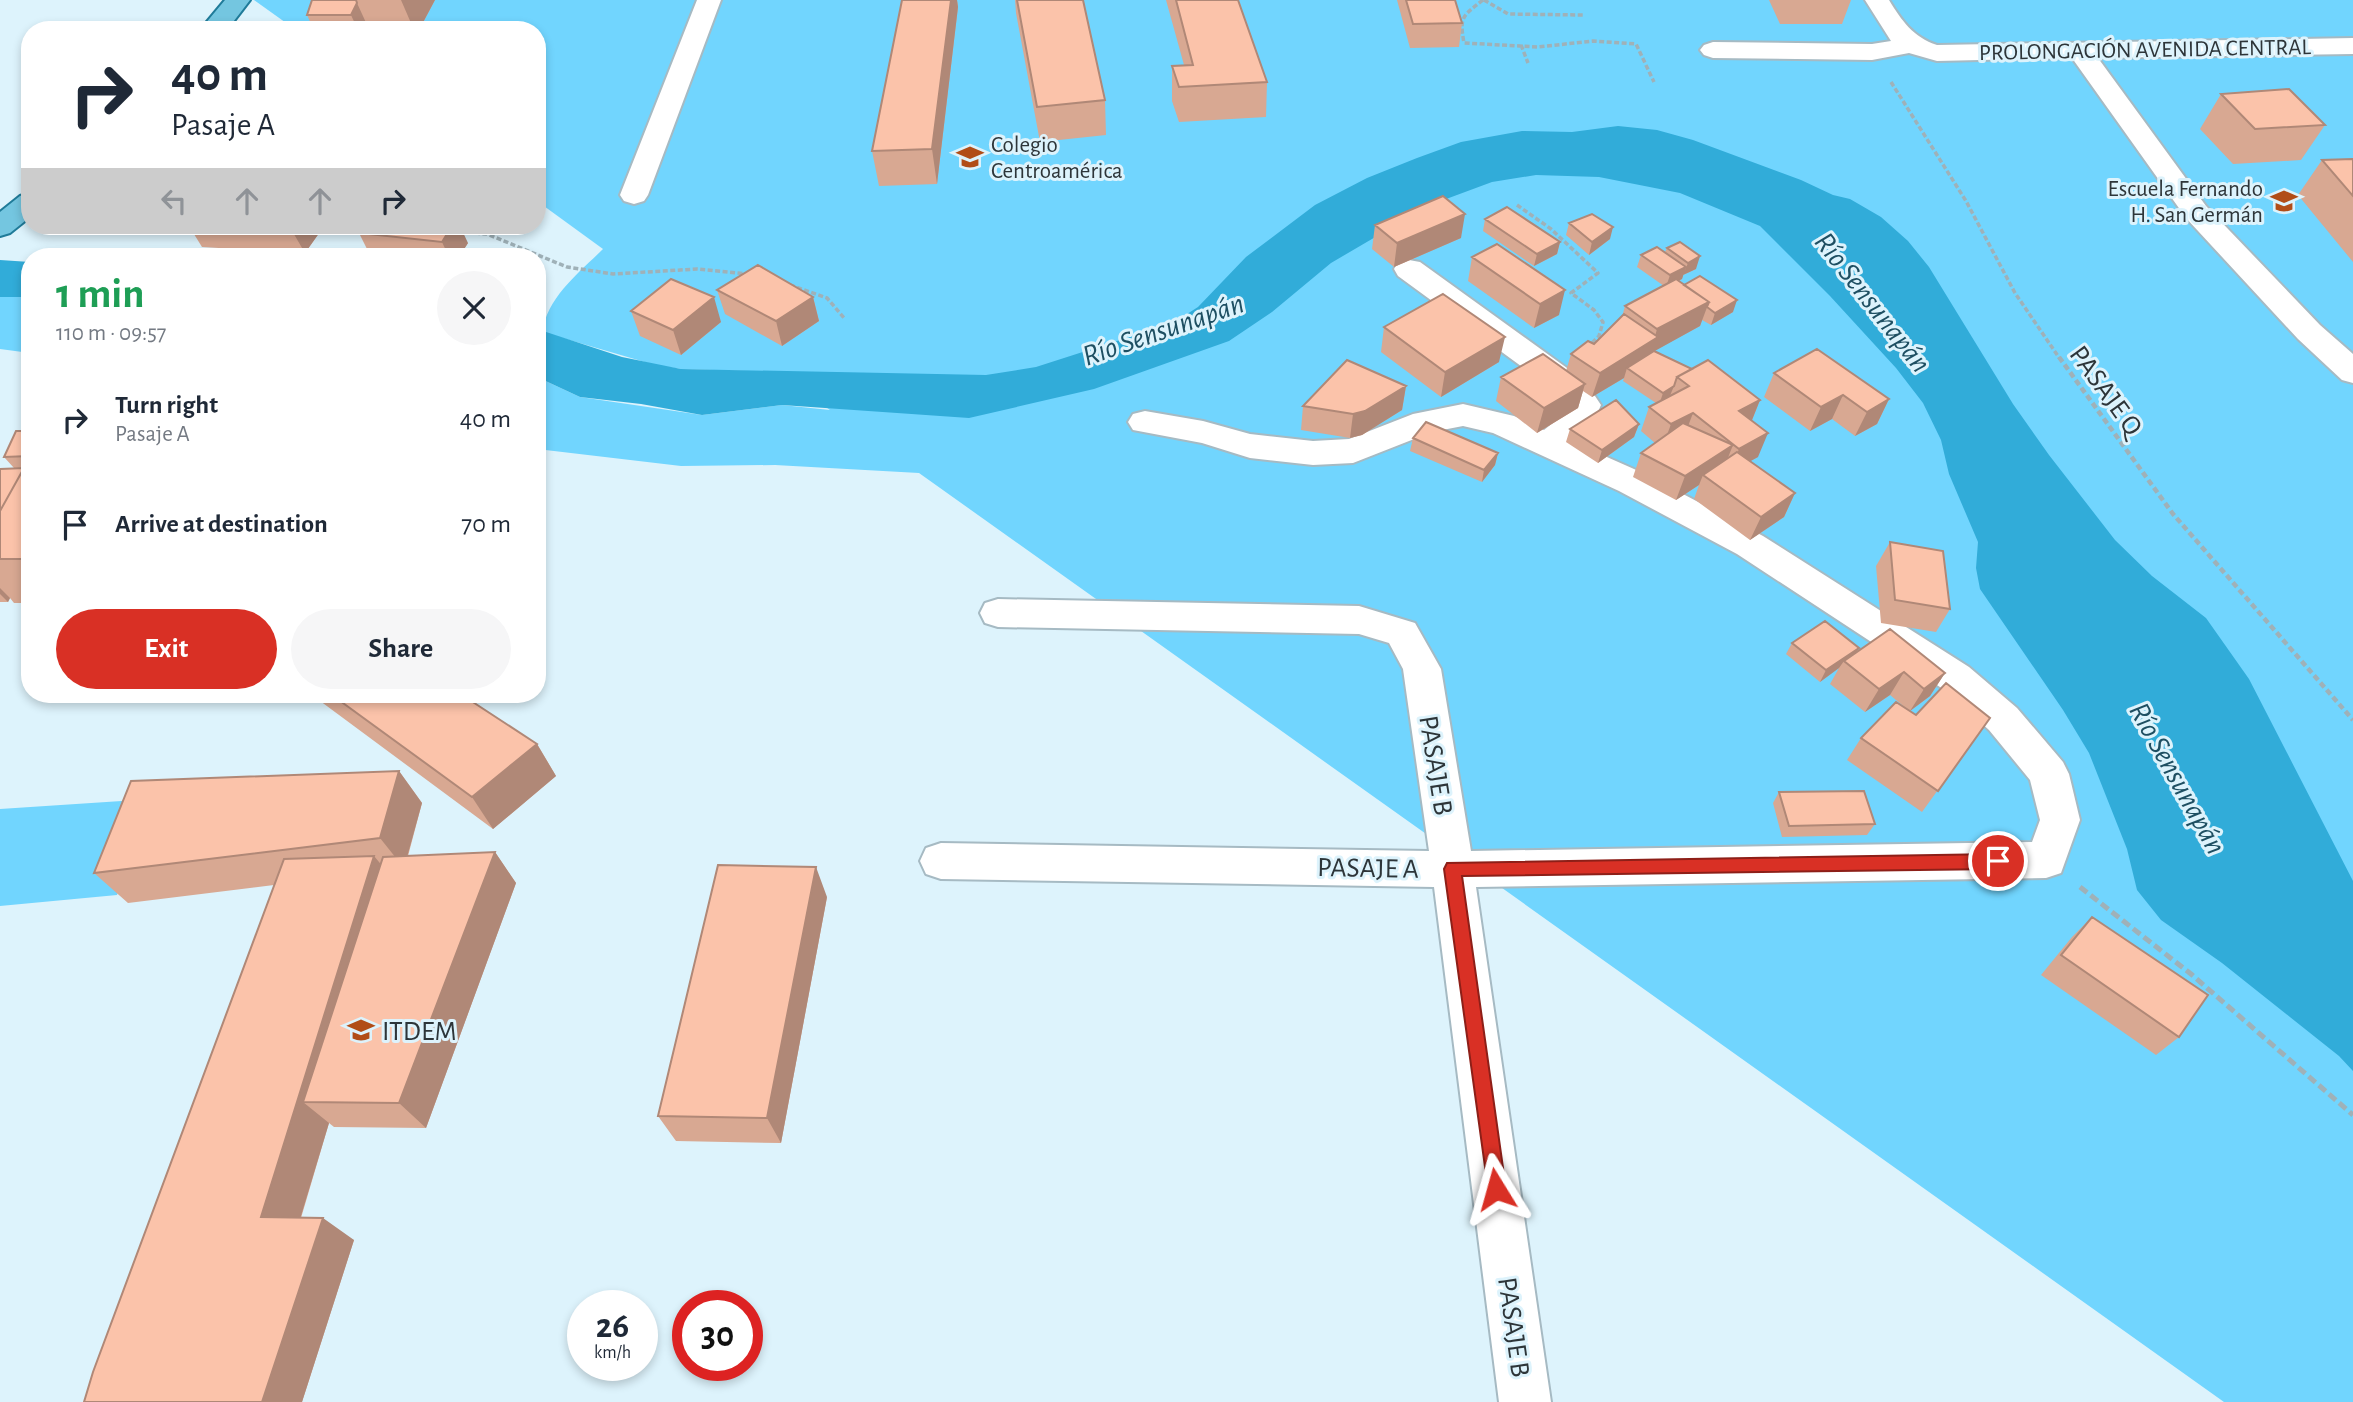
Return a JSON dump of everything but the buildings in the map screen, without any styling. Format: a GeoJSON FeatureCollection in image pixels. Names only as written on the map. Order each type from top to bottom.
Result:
{"type":"FeatureCollection","features":[{"type":"Feature","properties":{"kind":"main road"},"geometry":{"type":"LineString","coordinates":[[220,21],[238,0]]}},
{"type":"Feature","properties":{"kind":"street"},"geometry":{"type":"LineString","coordinates":[[634,195],[709,0]]}},
{"type":"Feature","properties":{"kind":"street"},"geometry":{"type":"LineString","coordinates":[[1877,0],[1894,29],[1910,45]]}},
{"type":"Feature","properties":{"kind":"street"},"geometry":{"type":"LineString","coordinates":[[1713,50],[1872,52],[1910,45]]}},
{"type":"Feature","properties":{"kind":"street","name":"PROLONGACIÓN AVENIDA CENTRAL"},"geometry":{"type":"LineString","coordinates":[[1910,45],[1937,53],[2353,46]]}},
{"type":"Feature","properties":{"kind":"street"},"geometry":{"type":"LineString","coordinates":[[2080,52],[2196,212],[2309,332],[2353,372]]}},
{"type":"Feature","properties":{"kind":"street"},"geometry":{"type":"LineString","coordinates":[[1409,269],[1574,389],[1585,405],[1578,421],[1548,444]]}},
{"type":"Feature","properties":{"kind":"street"},"geometry":{"type":"LineString","coordinates":[[1145,422],[1203,432],[1250,446],[1314,453],[1353,450],[1425,422],[1463,415],[1502,424],[1631,482],[1749,545],[1956,678],[2003,719],[2049,774],[2060,820],[2046,860]]}},
{"type":"Feature","properties":{"kind":"street","name":"PASAJE B"},"geometry":{"type":"LineString","coordinates":[[998,613],[1359,620],[1402,633],[1422,669],[1453,869],[1525,1402]]}},
{"type":"Feature","properties":{"kind":"street","name":"PASAJE A"},"geometry":{"type":"LineString","coordinates":[[942,861],[1453,869],[2046,860]]}},
{"type":"Feature","properties":{"kind":"path"},"geometry":{"type":"LineString","coordinates":[[1583,15],[1508,14],[1484,0],[1464,15],[1460,23],[1464,43],[1538,47],[1592,41],[1636,44],[1654,82]]}},
{"type":"Feature","properties":{"kind":"path"},"geometry":{"type":"LineString","coordinates":[[1521,45],[1528,63]]}},
{"type":"Feature","properties":{"kind":"path","name":"PASAJE Q"},"geometry":{"type":"LineString","coordinates":[[1872,52],[1966,201],[2015,293],[2076,381],[2173,514],[2353,720]]}},
{"type":"Feature","properties":{"kind":"path"},"geometry":{"type":"LineString","coordinates":[[1517,205],[1551,229],[1598,273],[1571,293],[1601,316],[1604,327],[1601,336],[1553,372]]}},
{"type":"Feature","properties":{"kind":"path"},"geometry":{"type":"LineString","coordinates":[[489,235],[518,248]]}},
{"type":"Feature","properties":{"kind":"path"},"geometry":{"type":"LineString","coordinates":[[546,260],[567,267],[613,274],[697,269],[751,274]]}},
{"type":"Feature","properties":{"kind":"path"},"geometry":{"type":"LineString","coordinates":[[789,284],[827,298],[845,319]]}},
{"type":"Feature","properties":{"kind":"path"},"geometry":{"type":"LineString","coordinates":[[2046,860],[2191,974],[2353,1115]]}},
{"type":"Feature","properties":{"kind":"shaded area"},"geometry":{"type":"Polygon","coordinates":[[[254,0],[2353,0],[2353,1402],[2224,1402],[919,473],[775,465],[681,466],[546,450],[546,381],[580,397],[702,415],[782,405],[830,410],[777,372],[681,369],[655,365],[546,333],[546,317],[558,296],[603,249],[546,208],[546,21],[283,21],[254,0]]]}},
{"type":"Feature","properties":{"kind":"shaded area"},"geometry":{"type":"Polygon","coordinates":[[[0,297],[21,297],[21,352],[0,349],[0,297]]]}},
{"type":"Feature","properties":{"kind":"shaded area"},"geometry":{"type":"Polygon","coordinates":[[[152,799],[117,895],[0,906],[0,809],[152,799]]]}},
{"type":"Feature","properties":{"kind":"water","name":"Río Sensunapán"},"geometry":{"type":"Polygon","coordinates":[[[1618,126],[1657,130],[1693,140],[1801,180],[1833,195],[1850,199],[1881,217],[1908,241],[1929,267],[2013,404],[2115,540],[2152,576],[2206,618],[2249,679],[2353,881],[2353,1071],[2339,1056],[2222,963],[2161,920],[2137,890],[2127,849],[2089,753],[2063,710],[1980,589],[1976,568],[1978,542],[1949,474],[1941,440],[1923,403],[1896,368],[1830,296],[1760,226],[1680,193],[1599,177],[1536,175],[1492,182],[1430,205],[1331,263],[1272,312],[1229,341],[1094,389],[969,418],[782,405],[702,415],[580,397],[546,381],[546,332],[622,357],[681,369],[986,375],[1036,367],[1173,323],[1198,307],[1246,257],[1315,205],[1367,178],[1461,142],[1522,131],[1572,132],[1618,126]]]}},
{"type":"Feature","properties":{"kind":"water"},"geometry":{"type":"Polygon","coordinates":[[[0,260],[21,261],[21,297],[0,297],[0,260]]]}},
{"type":"Feature","properties":{"kind":"place","name":"Colegio Centroamérica"},"geometry":{"type":"Point","coordinates":[970,157]}},
{"type":"Feature","properties":{"kind":"place","name":"Escuela Fernando H. San Germán"},"geometry":{"type":"Point","coordinates":[2284,201]}},
{"type":"Feature","properties":{"kind":"place","name":"ITDEM"},"geometry":{"type":"Point","coordinates":[361,1030]}},
{"type":"Feature","properties":{"kind":"route"},"geometry":{"type":"LineString","coordinates":[[1496,1189],[1453,869],[1998,861]]}}]}
